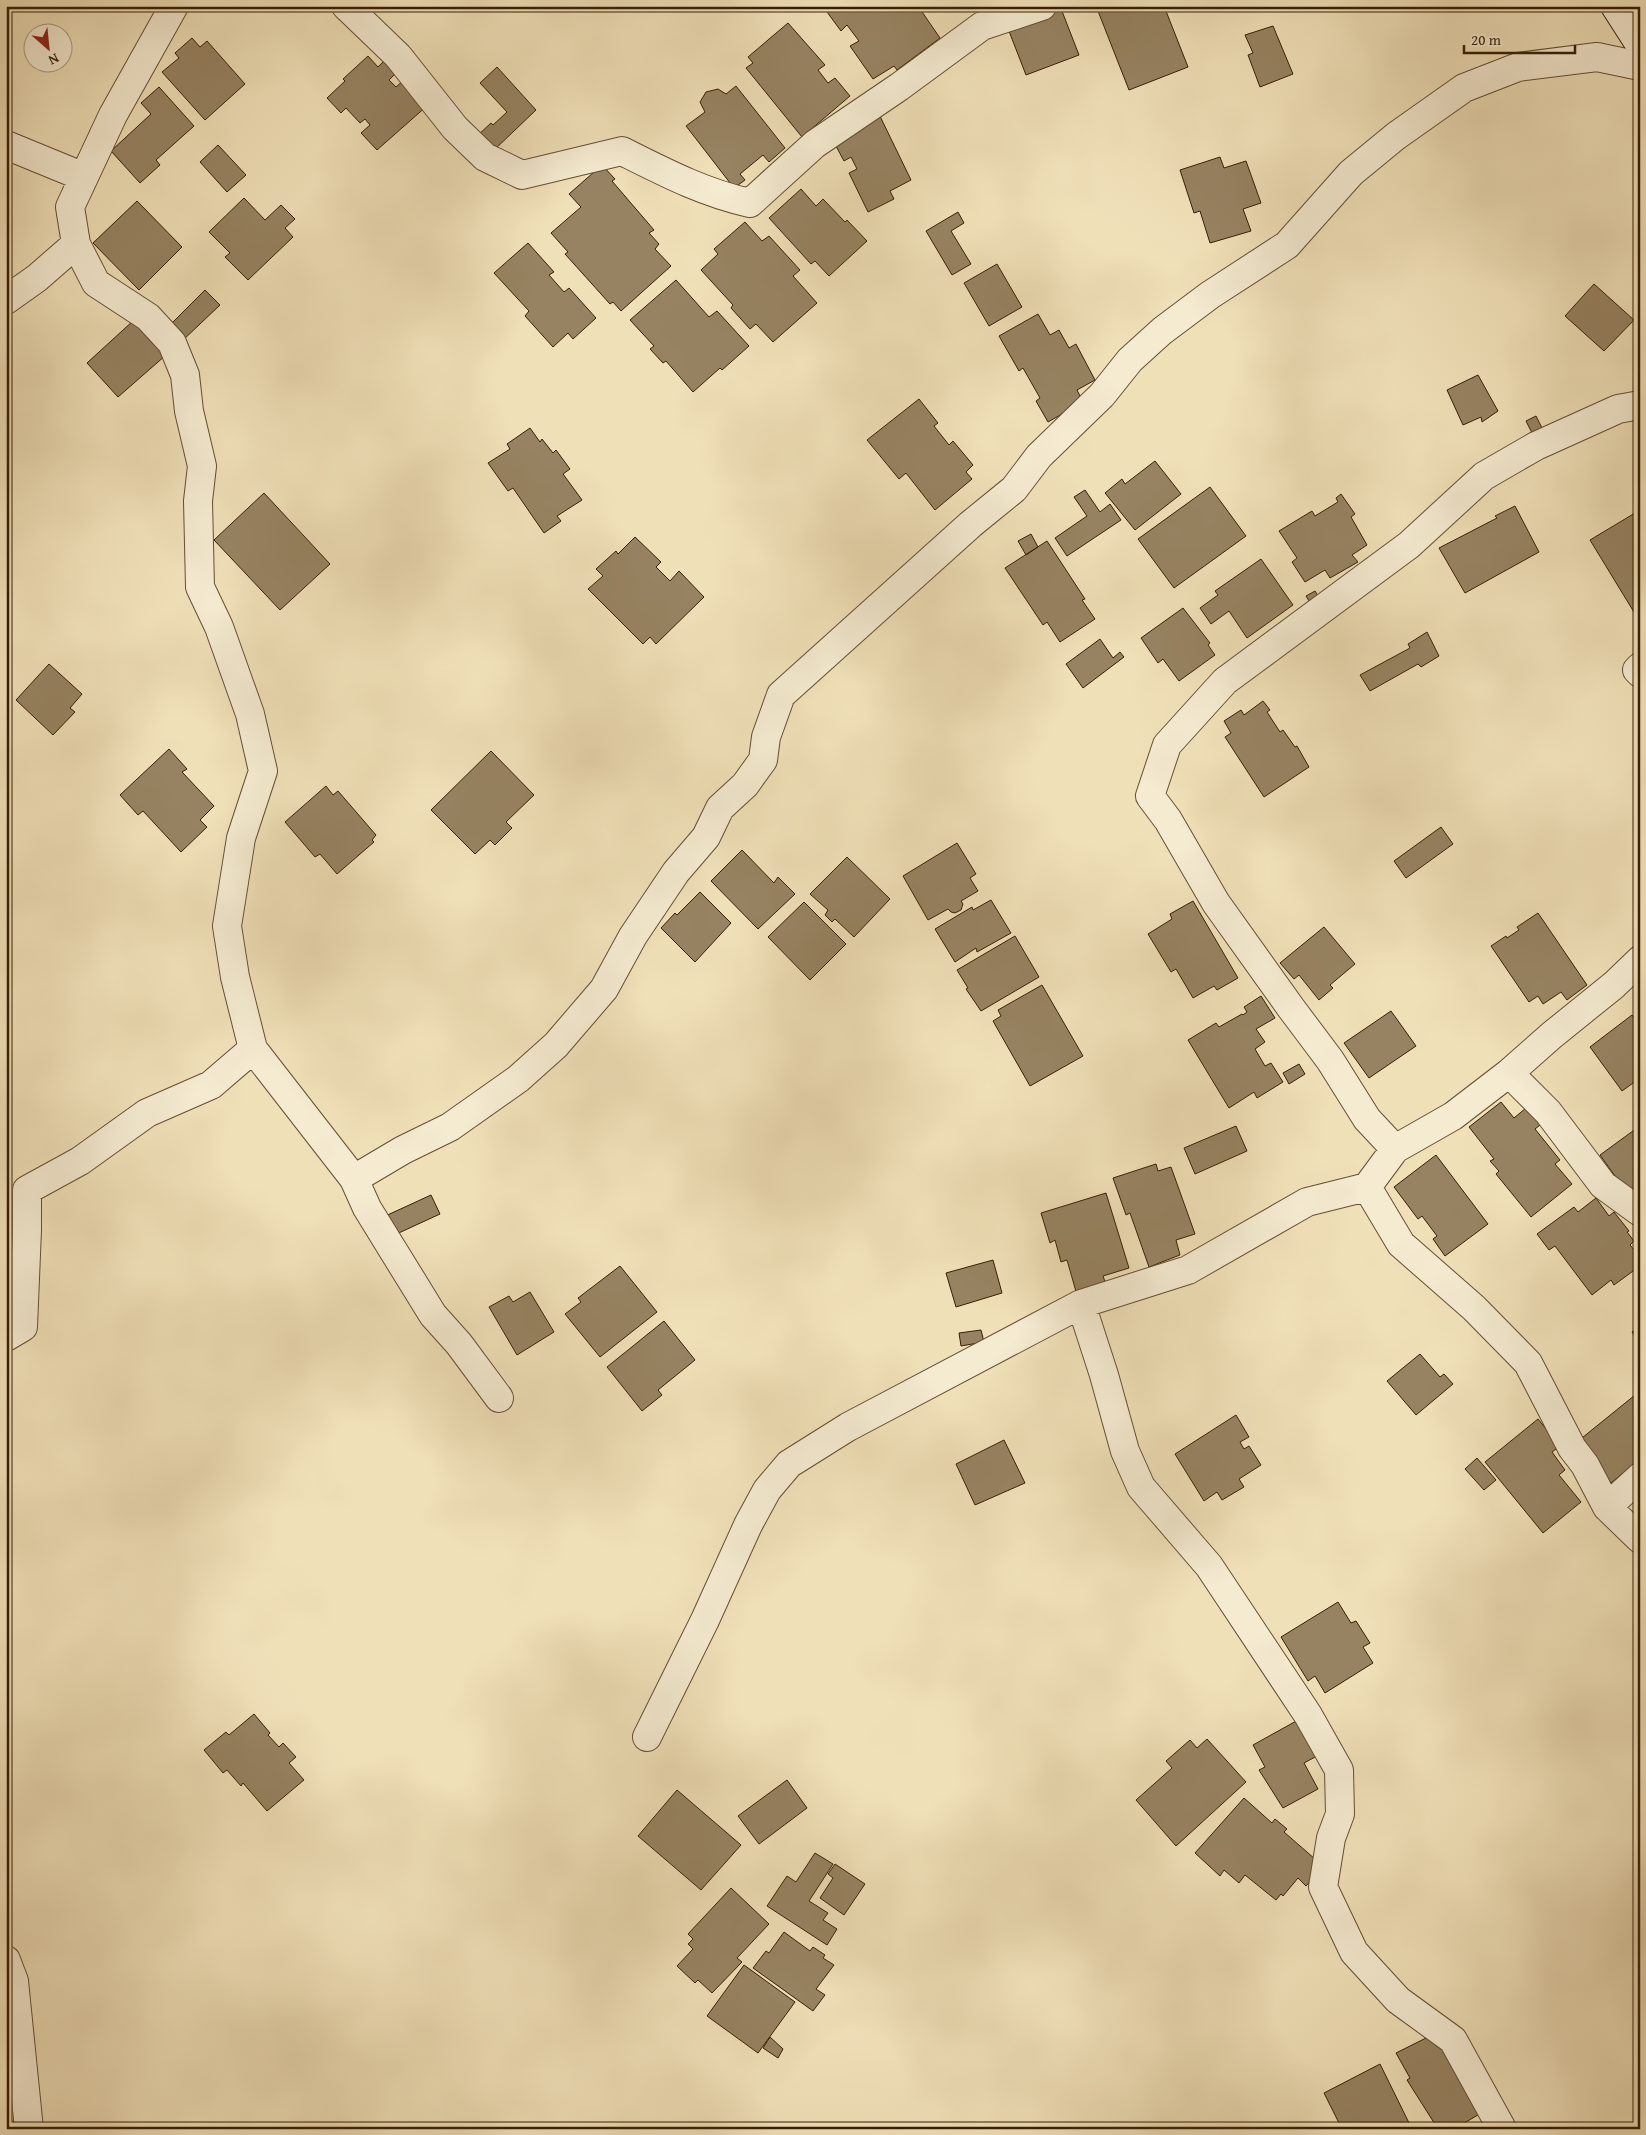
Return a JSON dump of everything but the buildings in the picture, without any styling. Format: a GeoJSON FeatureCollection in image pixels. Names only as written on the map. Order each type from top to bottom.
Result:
{"type":"FeatureCollection","features":[{"type":"Feature","properties":{"kind":"street"},"geometry":{"type":"LineString","coordinates":[[174,6],[113,115],[70,207],[76,244],[96,283],[148,317],[172,344],[185,375],[189,411],[202,466],[198,501],[200,586],[219,627],[250,714],[263,771],[241,838],[227,926],[235,977],[253,1049],[354,1179],[367,1208],[432,1315],[459,1344],[499,1398]]}},
{"type":"Feature","properties":{"kind":"street"},"geometry":{"type":"LineString","coordinates":[[346,6],[398,56],[455,128],[485,157],[522,175],[622,151],[670,176],[725,198],[750,203],[815,144],[899,87],[982,26],[1042,6]]}},
{"type":"Feature","properties":{"kind":"street"},"geometry":{"type":"LineString","coordinates":[[1615,6],[1640,45]]}},
{"type":"Feature","properties":{"kind":"street"},"geometry":{"type":"LineString","coordinates":[[354,1179],[403,1150],[450,1127],[518,1079],[556,1045],[604,989],[632,936],[676,872],[706,837],[720,808],[745,785],[763,760],[766,737],[781,695],[971,524],[1014,489],[1039,456],[1102,395],[1130,360],[1162,332],[1210,295],[1287,245],[1352,173],[1396,136],[1464,88],[1518,67],[1597,57],[1640,66]]}},
{"type":"Feature","properties":{"kind":"street"},"geometry":{"type":"LineString","coordinates":[[6,145],[84,177]]}},
{"type":"Feature","properties":{"kind":"street"},"geometry":{"type":"LineString","coordinates":[[6,300],[37,278],[76,244]]}},
{"type":"Feature","properties":{"kind":"street"},"geometry":{"type":"LineString","coordinates":[[1395,1149],[1367,1119],[1330,1060],[1290,1008],[1216,903],[1168,820],[1150,796],[1168,745],[1225,681],[1409,545],[1484,476],[1536,446],[1577,427],[1618,409],[1640,405]]}},
{"type":"Feature","properties":{"kind":"street"},"geometry":{"type":"LineString","coordinates":[[1640,668],[1638,670],[1640,672]]}},
{"type":"Feature","properties":{"kind":"street"},"geometry":{"type":"LineString","coordinates":[[648,1737],[705,1620],[748,1525],[767,1490],[789,1464],[848,1426],[1081,1304],[1188,1270],[1308,1202],[1366,1187],[1395,1149],[1453,1116],[1509,1073],[1552,1035],[1614,985],[1640,960]]}},
{"type":"Feature","properties":{"kind":"street"},"geometry":{"type":"LineString","coordinates":[[6,1337],[23,1327],[27,1190],[80,1161],[147,1112],[211,1086],[253,1049]]}},
{"type":"Feature","properties":{"kind":"street"},"geometry":{"type":"LineString","coordinates":[[1509,1073],[1548,1112],[1603,1185],[1640,1212]]}},
{"type":"Feature","properties":{"kind":"street"},"geometry":{"type":"LineString","coordinates":[[1366,1187],[1401,1244],[1474,1308],[1528,1363],[1572,1448],[1585,1465],[1607,1507],[1640,1538]]}},
{"type":"Feature","properties":{"kind":"street"},"geometry":{"type":"LineString","coordinates":[[1081,1304],[1104,1375],[1125,1452],[1141,1487],[1209,1566],[1308,1715],[1339,1770],[1340,1814],[1331,1838],[1323,1887],[1354,1952],[1398,2000],[1453,2040],[1501,2127]]}},
{"type":"Feature","properties":{"kind":"street"},"geometry":{"type":"LineString","coordinates":[[1607,1507],[1640,1477]]}},
{"type":"Feature","properties":{"kind":"street"},"geometry":{"type":"LineString","coordinates":[[6,1960],[14,1981],[29,2129]]}}]}
